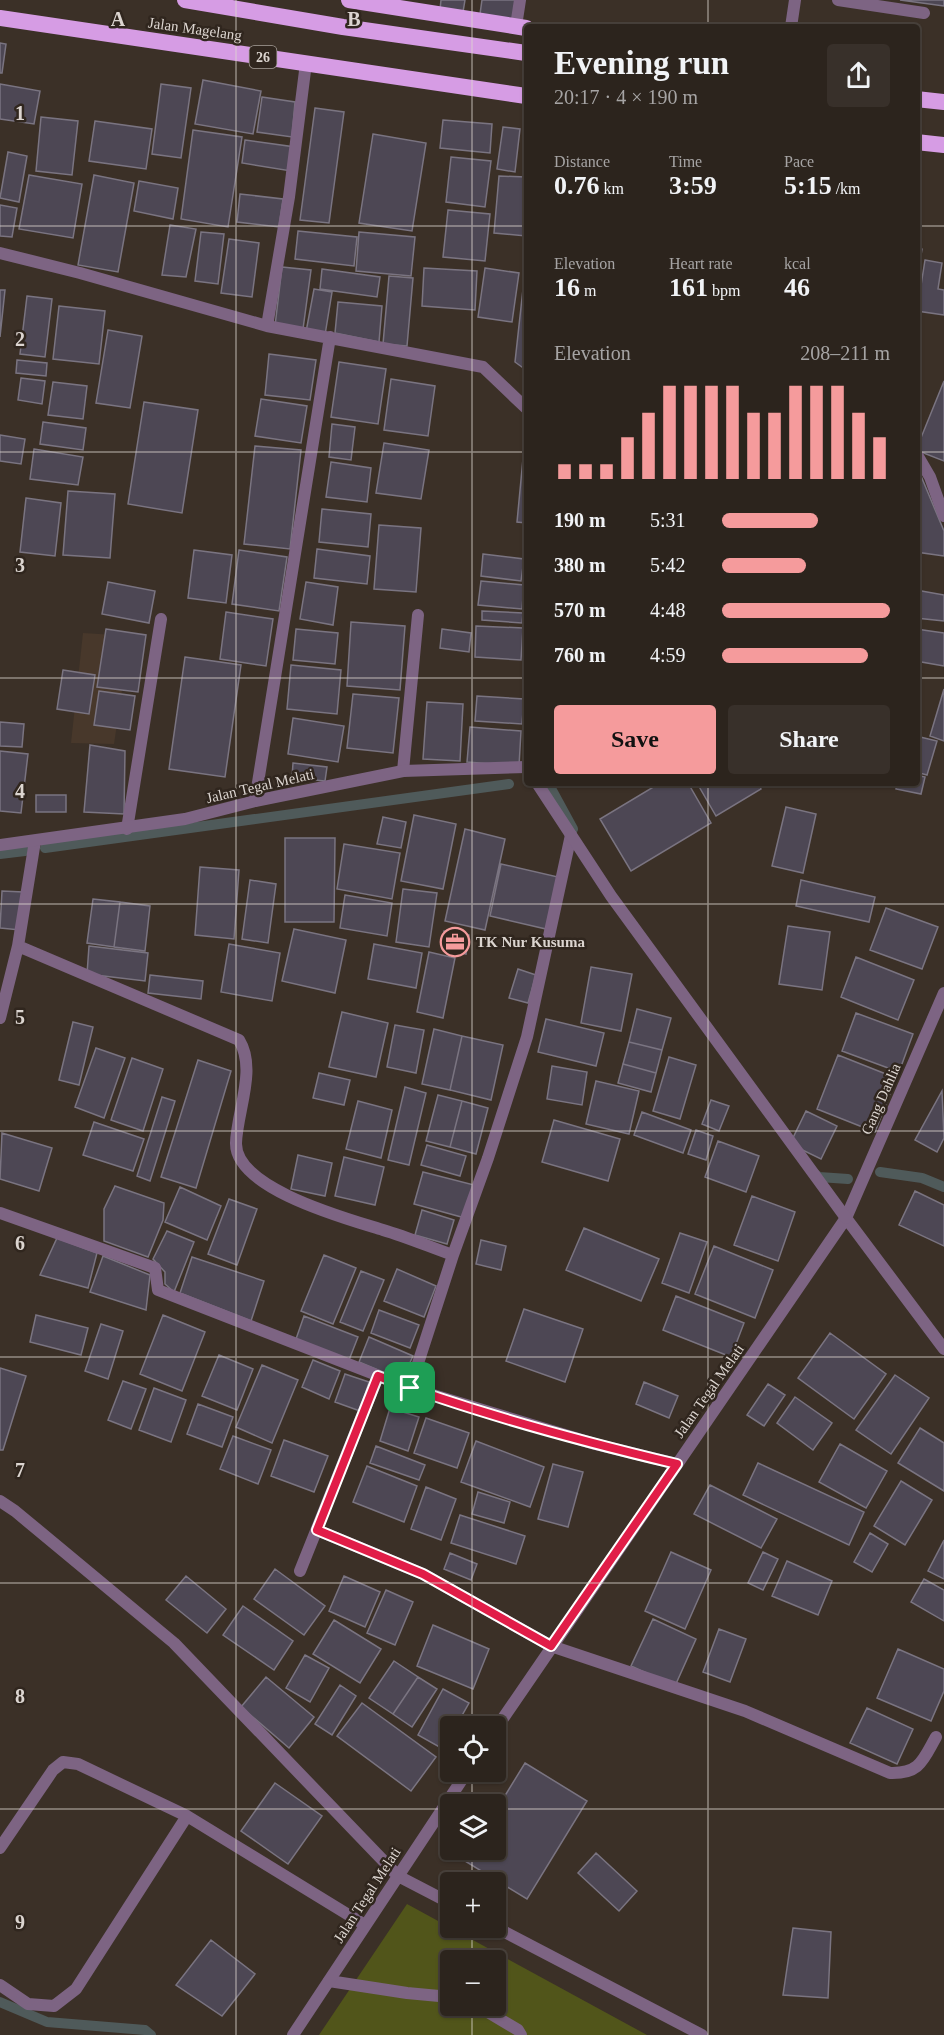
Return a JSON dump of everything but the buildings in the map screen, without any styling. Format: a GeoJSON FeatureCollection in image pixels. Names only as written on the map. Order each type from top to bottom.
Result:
{"type":"FeatureCollection","features":[{"type":"Feature","properties":{"kind":"highway"},"geometry":{"type":"LineString","coordinates":[[185,0],[343,27],[524,52]]}},
{"type":"Feature","properties":{"kind":"highway"},"geometry":{"type":"LineString","coordinates":[[348,0],[521,27]]}},
{"type":"Feature","properties":{"kind":"highway","name":"Jalan Magelang"},"geometry":{"type":"LineString","coordinates":[[0,18],[524,96]]}},
{"type":"Feature","properties":{"kind":"highway"},"geometry":{"type":"LineString","coordinates":[[920,99],[944,102]]}},
{"type":"Feature","properties":{"kind":"highway"},"geometry":{"type":"LineString","coordinates":[[920,142],[944,145]]}},
{"type":"Feature","properties":{"kind":"street"},"geometry":{"type":"LineString","coordinates":[[520,0],[521,27]]}},
{"type":"Feature","properties":{"kind":"street"},"geometry":{"type":"LineString","coordinates":[[791,24],[795,0]]}},
{"type":"Feature","properties":{"kind":"street"},"geometry":{"type":"LineString","coordinates":[[838,0],[924,13]]}},
{"type":"Feature","properties":{"kind":"street"},"geometry":{"type":"LineString","coordinates":[[267,326],[289,197],[306,63]]}},
{"type":"Feature","properties":{"kind":"street"},"geometry":{"type":"LineString","coordinates":[[0,253],[80,273],[267,326],[483,366],[524,406]]}},
{"type":"Feature","properties":{"kind":"street"},"geometry":{"type":"LineString","coordinates":[[255,801],[330,337]]}},
{"type":"Feature","properties":{"kind":"street"},"geometry":{"type":"LineString","coordinates":[[920,460],[930,477],[944,516]]}},
{"type":"Feature","properties":{"kind":"street"},"geometry":{"type":"LineString","coordinates":[[403,771],[418,615]]}},
{"type":"Feature","properties":{"kind":"street"},"geometry":{"type":"LineString","coordinates":[[127,828],[161,619]]}},
{"type":"Feature","properties":{"kind":"street","name":"Jalan Tegal Melati"},"geometry":{"type":"LineString","coordinates":[[0,845],[185,819],[255,801],[403,771],[524,767]]}},
{"type":"Feature","properties":{"kind":"street"},"geometry":{"type":"LineString","coordinates":[[539,786],[611,896],[944,1349]]}},
{"type":"Feature","properties":{"kind":"street"},"geometry":{"type":"LineString","coordinates":[[410,1388],[527,1037],[571,834]]}},
{"type":"Feature","properties":{"kind":"street"},"geometry":{"type":"LineString","coordinates":[[0,1018],[18,946],[35,841]]}},
{"type":"Feature","properties":{"kind":"street"},"geometry":{"type":"LineString","coordinates":[[18,946],[239,1040],[246,1051],[236,1145],[240,1161],[259,1180],[322,1211],[453,1255]]}},
{"type":"Feature","properties":{"kind":"street","name":"Gang Dahlia"},"geometry":{"type":"LineString","coordinates":[[846,1218],[944,993]]}},
{"type":"Feature","properties":{"kind":"street"},"geometry":{"type":"LineString","coordinates":[[0,1213],[155,1268],[158,1290],[410,1388],[595,1444],[677,1464]]}},
{"type":"Feature","properties":{"kind":"street","name":"Jalan Tegal Melati"},"geometry":{"type":"LineString","coordinates":[[504,1716],[846,1218]]}},
{"type":"Feature","properties":{"kind":"street"},"geometry":{"type":"LineString","coordinates":[[300,1570],[378,1376]]}},
{"type":"Feature","properties":{"kind":"street"},"geometry":{"type":"LineString","coordinates":[[0,1501],[174,1643],[398,1876],[440,1898]]}},
{"type":"Feature","properties":{"kind":"street"},"geometry":{"type":"LineString","coordinates":[[317,1530],[423,1574],[551,1646],[745,1711],[890,1773],[905,1774],[919,1766],[936,1737]]}},
{"type":"Feature","properties":{"kind":"street"},"geometry":{"type":"LineString","coordinates":[[0,1848],[53,1770],[63,1762],[78,1764],[187,1816],[364,1925]]}},
{"type":"Feature","properties":{"kind":"street","name":"Jalan Tegal Melati"},"geometry":{"type":"LineString","coordinates":[[294,2035],[364,1925],[460,1782]]}},
{"type":"Feature","properties":{"kind":"street"},"geometry":{"type":"LineString","coordinates":[[0,1985],[28,2004],[54,2006],[76,1989],[187,1816]]}},
{"type":"Feature","properties":{"kind":"street"},"geometry":{"type":"LineString","coordinates":[[506,1932],[702,2035]]}},
{"type":"Feature","properties":{"kind":"street"},"geometry":{"type":"LineString","coordinates":[[329,1981],[407,1994],[440,1996]]}},
{"type":"Feature","properties":{"kind":"street"},"geometry":{"type":"LineString","coordinates":[[495,2016],[518,2030],[520,2035]]}},
{"type":"Feature","properties":{"kind":"shaded area"},"geometry":{"type":"Polygon","coordinates":[[[83,633],[130,636],[114,744],[71,743],[83,633]]]}},
{"type":"Feature","properties":{"kind":"green space"},"geometry":{"type":"Polygon","coordinates":[[[407,1904],[440,1922],[440,1938],[469,1938],[491,1950],[440,1950],[440,2016],[506,2016],[506,1958],[647,2035],[319,2035],[407,1904]]]}},
{"type":"Feature","properties":{"kind":"waterway"},"geometry":{"type":"LineString","coordinates":[[45,848],[509,784]]}},
{"type":"Feature","properties":{"kind":"waterway"},"geometry":{"type":"LineString","coordinates":[[550,786],[573,829]]}},
{"type":"Feature","properties":{"kind":"waterway"},"geometry":{"type":"LineString","coordinates":[[0,854],[25,851]]}},
{"type":"Feature","properties":{"kind":"waterway"},"geometry":{"type":"LineString","coordinates":[[811,1171],[819,1177],[848,1179]]}},
{"type":"Feature","properties":{"kind":"waterway"},"geometry":{"type":"LineString","coordinates":[[880,1172],[922,1178],[944,1187]]}},
{"type":"Feature","properties":{"kind":"waterway"},"geometry":{"type":"LineString","coordinates":[[0,2002],[47,2022],[145,2030],[151,2035]]}},
{"type":"Feature","properties":{"kind":"place","name":"TK Nur Kusuma"},"geometry":{"type":"Point","coordinates":[455,942]}},
{"type":"Feature","properties":{"kind":"route"},"geometry":{"type":"LineString","coordinates":[[378,1376],[410,1388],[595,1444],[677,1464],[551,1646],[423,1574],[385,1556],[317,1530],[378,1376]]}}]}
